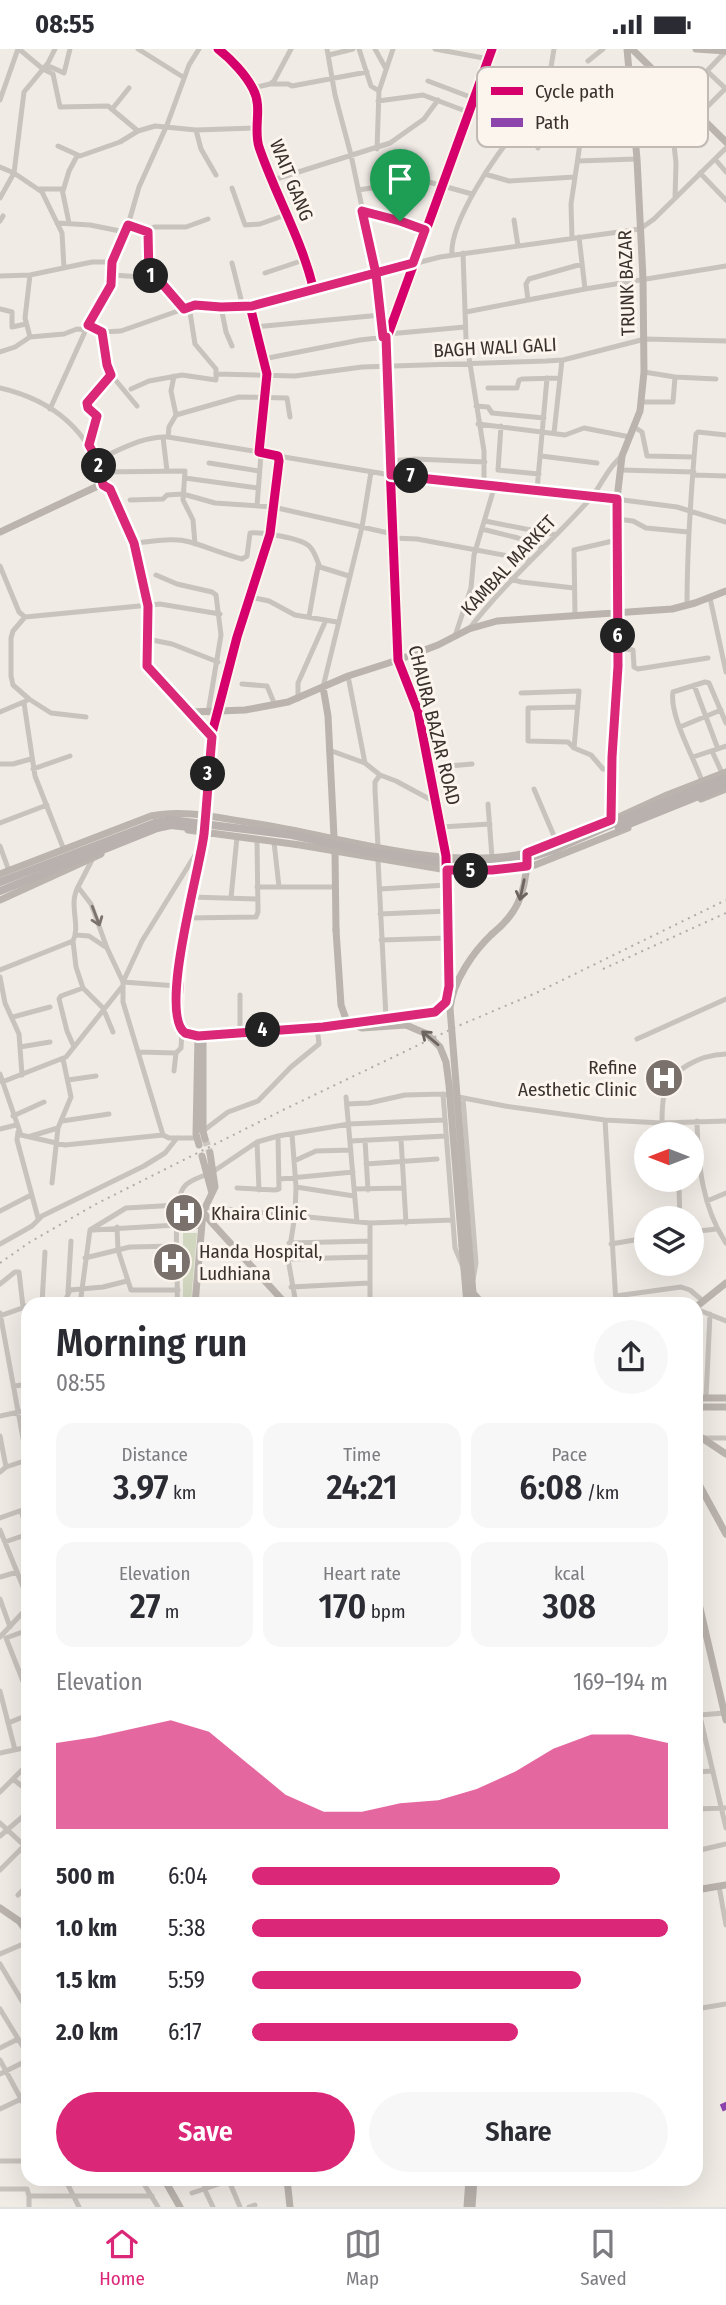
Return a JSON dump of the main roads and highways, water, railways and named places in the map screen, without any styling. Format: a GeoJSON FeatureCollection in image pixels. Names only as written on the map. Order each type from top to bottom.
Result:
{"type":"FeatureCollection","features":[{"type":"Feature","properties":{"kind":"main road"},"geometry":{"type":"LineString","coordinates":[[0,882],[155,823],[171,820],[292,835],[364,851],[442,862],[464,864],[515,861],[583,839],[725,774]]}},
{"type":"Feature","properties":{"kind":"main road"},"geometry":{"type":"LineString","coordinates":[[0,891],[157,828],[171,825],[289,840],[439,867],[492,868],[530,863],[567,851],[651,814],[726,787]]}},
{"type":"Feature","properties":{"kind":"tunnel"},"geometry":{"type":"LineString","coordinates":[[205,1139],[210,1153]]}},
{"type":"Feature","properties":{"kind":"railway"},"geometry":{"type":"LineString","coordinates":[[0,1263],[30,1242],[98,1203],[283,1110],[458,1026],[536,993],[726,900]]}},
{"type":"Feature","properties":{"kind":"railway"},"geometry":{"type":"LineString","coordinates":[[603,969],[726,913]]}},
{"type":"Feature","properties":{"kind":"place","name":"Refine Aesthetic Clinic"},"geometry":{"type":"Point","coordinates":[664,1078]}},
{"type":"Feature","properties":{"kind":"place","name":"Khaira Clinic"},"geometry":{"type":"Point","coordinates":[184,1213]}},
{"type":"Feature","properties":{"kind":"place","name":"Handa Hospital, Ludhiana"},"geometry":{"type":"Point","coordinates":[172,1262]}}]}
